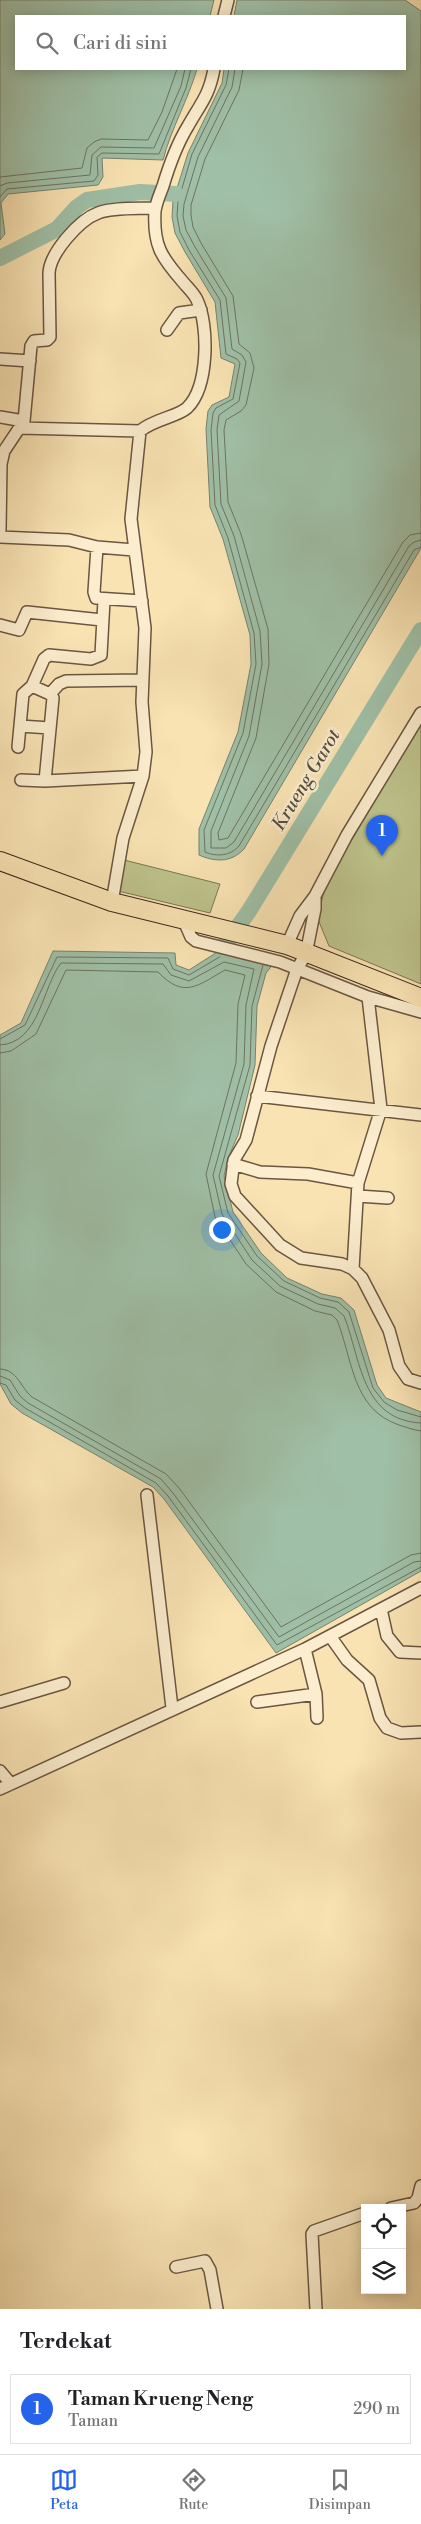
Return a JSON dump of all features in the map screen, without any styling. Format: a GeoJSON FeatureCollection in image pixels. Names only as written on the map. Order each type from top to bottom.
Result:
{"type":"FeatureCollection","features":[{"type":"Feature","properties":{"kind":"highway"},"geometry":{"type":"LineString","coordinates":[[0,861],[112,902],[184,921],[209,935],[306,954],[421,998]]}},
{"type":"Feature","properties":{"kind":"street"},"geometry":{"type":"LineString","coordinates":[[224,15],[228,0]]}},
{"type":"Feature","properties":{"kind":"street"},"geometry":{"type":"LineString","coordinates":[[0,417],[22,425],[140,431],[154,421],[186,410],[196,397],[201,386],[204,339],[201,310],[196,298],[165,261],[158,249],[155,234],[157,205],[164,182],[187,127],[206,99],[214,70]]}},
{"type":"Feature","properties":{"kind":"street"},"geometry":{"type":"LineString","coordinates":[[0,530],[1,464],[4,451],[22,425],[31,346],[34,341],[47,340],[50,337],[49,264],[64,242],[89,216],[100,212],[157,205]]}},
{"type":"Feature","properties":{"kind":"street"},"geometry":{"type":"LineString","coordinates":[[167,330],[179,313],[201,310]]}},
{"type":"Feature","properties":{"kind":"street"},"geometry":{"type":"LineString","coordinates":[[0,359],[30,361]]}},
{"type":"Feature","properties":{"kind":"street"},"geometry":{"type":"LineString","coordinates":[[112,902],[123,838],[144,776],[146,752],[142,680],[144,628],[130,519],[140,431]]}},
{"type":"Feature","properties":{"kind":"street"},"geometry":{"type":"LineString","coordinates":[[0,537],[69,540],[97,547],[134,550]]}},
{"type":"Feature","properties":{"kind":"street"},"geometry":{"type":"LineString","coordinates":[[97,547],[94,592],[96,598],[142,602]]}},
{"type":"Feature","properties":{"kind":"street"},"geometry":{"type":"LineString","coordinates":[[18,747],[22,694],[32,686],[44,659],[49,655],[84,659],[98,658],[101,655],[104,600]]}},
{"type":"Feature","properties":{"kind":"street"},"geometry":{"type":"LineString","coordinates":[[0,625],[19,630],[27,612],[102,620]]}},
{"type":"Feature","properties":{"kind":"street"},"geometry":{"type":"LineString","coordinates":[[50,694],[59,684],[66,681],[142,680]]}},
{"type":"Feature","properties":{"kind":"street"},"geometry":{"type":"LineString","coordinates":[[32,686],[50,694],[53,703],[45,781]]}},
{"type":"Feature","properties":{"kind":"street"},"geometry":{"type":"LineString","coordinates":[[421,713],[347,835],[315,896],[300,916],[282,950],[297,969],[368,997],[421,1012]]}},
{"type":"Feature","properties":{"kind":"street"},"geometry":{"type":"LineString","coordinates":[[20,726],[50,728]]}},
{"type":"Feature","properties":{"kind":"street"},"geometry":{"type":"LineString","coordinates":[[21,780],[45,781],[144,776]]}},
{"type":"Feature","properties":{"kind":"street"},"geometry":{"type":"LineString","coordinates":[[315,896],[315,909],[306,954],[297,969],[257,1096],[246,1140],[233,1164],[231,1184],[235,1196],[280,1245],[301,1258],[342,1264],[353,1269],[362,1278],[389,1330],[399,1366],[408,1379],[421,1383]]}},
{"type":"Feature","properties":{"kind":"street"},"geometry":{"type":"LineString","coordinates":[[353,1269],[358,1183],[381,1109],[368,997]]}},
{"type":"Feature","properties":{"kind":"street"},"geometry":{"type":"LineString","coordinates":[[257,1096],[421,1115]]}},
{"type":"Feature","properties":{"kind":"street"},"geometry":{"type":"LineString","coordinates":[[233,1164],[260,1172],[308,1174],[358,1183]]}},
{"type":"Feature","properties":{"kind":"street"},"geometry":{"type":"LineString","coordinates":[[358,1196],[388,1198]]}},
{"type":"Feature","properties":{"kind":"street"},"geometry":{"type":"LineString","coordinates":[[147,1495],[172,1708]]}},
{"type":"Feature","properties":{"kind":"street"},"geometry":{"type":"LineString","coordinates":[[0,1789],[172,1708],[305,1649],[421,1588]]}},
{"type":"Feature","properties":{"kind":"street"},"geometry":{"type":"LineString","coordinates":[[381,1609],[387,1636],[400,1652],[421,1654]]}},
{"type":"Feature","properties":{"kind":"street"},"geometry":{"type":"LineString","coordinates":[[330,1636],[347,1660],[369,1680],[380,1718],[387,1728],[401,1733],[421,1732]]}},
{"type":"Feature","properties":{"kind":"street"},"geometry":{"type":"LineString","coordinates":[[305,1649],[316,1694],[317,1718]]}},
{"type":"Feature","properties":{"kind":"street"},"geometry":{"type":"LineString","coordinates":[[0,1702],[64,1683]]}},
{"type":"Feature","properties":{"kind":"street"},"geometry":{"type":"LineString","coordinates":[[257,1702],[316,1694]]}},
{"type":"Feature","properties":{"kind":"street"},"geometry":{"type":"LineString","coordinates":[[0,1771],[11,1784]]}},
{"type":"Feature","properties":{"kind":"street"},"geometry":{"type":"LineString","coordinates":[[406,2204],[414,2202],[418,2198],[421,2186]]}},
{"type":"Feature","properties":{"kind":"street"},"geometry":{"type":"LineString","coordinates":[[316,2309],[312,2234],[314,2231],[361,2214]]}},
{"type":"Feature","properties":{"kind":"street"},"geometry":{"type":"LineString","coordinates":[[176,2267],[205,2261],[210,2270],[217,2309]]}},
{"type":"Feature","properties":{"kind":"shaded area"},"geometry":{"type":"Polygon","coordinates":[[[421,722],[421,984],[329,946],[317,917],[327,882],[421,722]]]}},
{"type":"Feature","properties":{"kind":"shaded area"},"geometry":{"type":"Polygon","coordinates":[[[124,860],[220,884],[210,913],[118,891],[124,860]]]}},
{"type":"Feature","properties":{"kind":"water"},"geometry":{"type":"Polygon","coordinates":[[[0,0],[214,0],[210,15],[15,15],[15,70],[197,70],[163,160],[102,158],[103,177],[98,185],[8,194],[1,203],[5,234],[0,240],[0,0]]]}},
{"type":"Feature","properties":{"kind":"water"},"geometry":{"type":"Polygon","coordinates":[[[237,0],[405,0],[421,11],[421,548],[244,849],[234,857],[217,860],[199,855],[199,829],[238,732],[251,664],[250,635],[223,539],[210,507],[206,429],[208,411],[212,405],[229,397],[235,364],[221,358],[215,302],[175,233],[172,217],[173,201],[188,153],[222,83],[224,70],[406,70],[406,15],[234,15],[237,0]]]}},
{"type":"Feature","properties":{"kind":"water"},"geometry":{"type":"Polygon","coordinates":[[[222,949],[275,962],[266,973],[257,1006],[255,1065],[238,1135],[228,1158],[224,1176],[233,1212],[261,1253],[287,1278],[322,1294],[341,1298],[354,1310],[377,1385],[386,1398],[421,1412],[421,1571],[276,1653],[164,1499],[153,1487],[22,1413],[11,1404],[0,1384],[0,1035],[21,1023],[53,951],[175,953],[176,965],[189,970],[222,949]]]}},
{"type":"Feature","properties":{"kind":"waterway"},"geometry":{"type":"LineString","coordinates":[[0,258],[57,229],[77,207],[87,200],[140,192],[176,194]]}},
{"type":"Feature","properties":{"kind":"waterway","name":"Krueng Garot"},"geometry":{"type":"LineString","coordinates":[[222,949],[249,911],[421,630]]}},
{"type":"Feature","properties":{"kind":"place","name":"Taman Krueng Neng"},"geometry":{"type":"Point","coordinates":[382,856]}}]}
